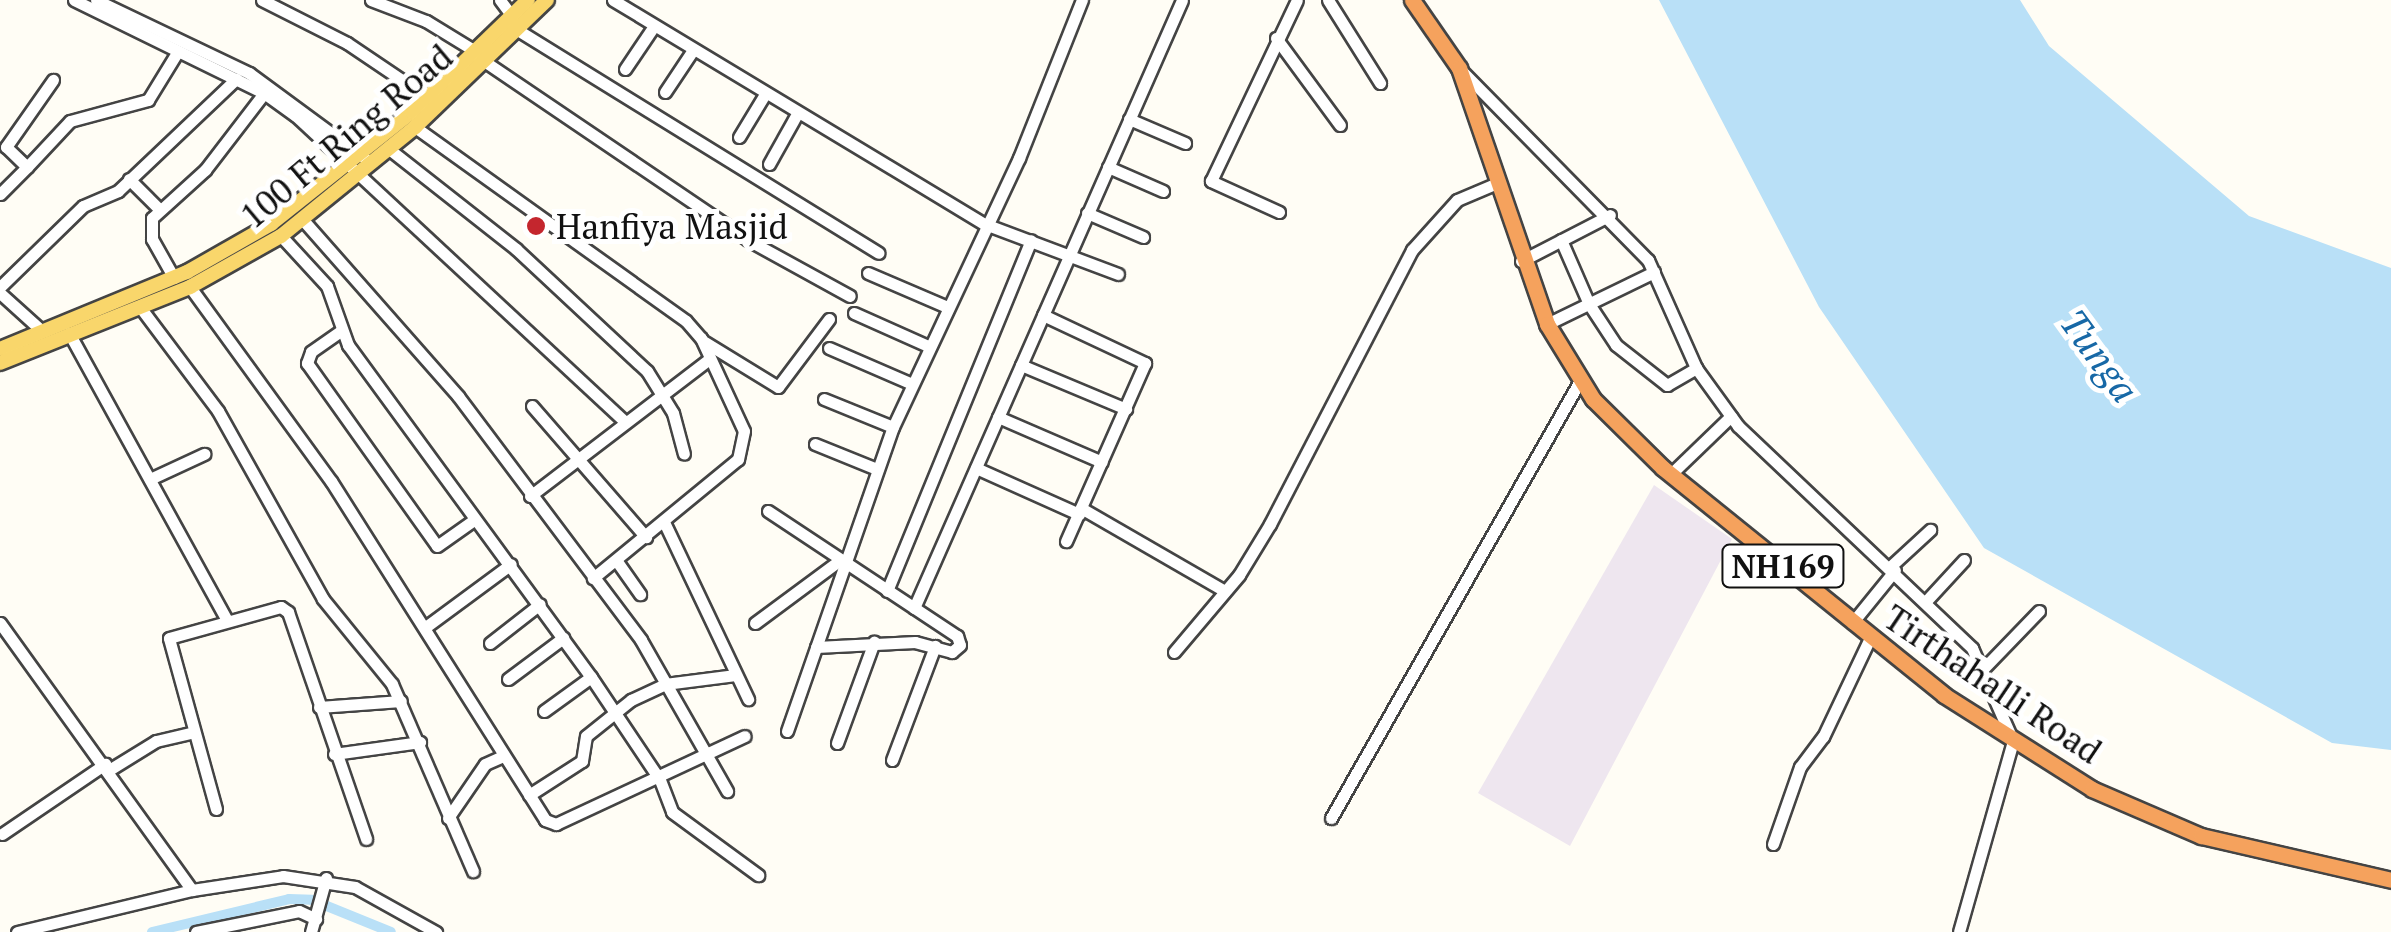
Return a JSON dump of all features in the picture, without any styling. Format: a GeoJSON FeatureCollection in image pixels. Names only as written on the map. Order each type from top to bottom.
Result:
{"type":"FeatureCollection","features":[{"type":"Feature","properties":{"kind":"highway","name":"Tirthahalli Road"},"geometry":{"type":"LineString","coordinates":[[1412,0],[1459,68],[1521,261],[1547,324],[1581,379],[1671,474],[1870,638],[2013,741],[2092,789],[2201,836],[2391,880]]}},
{"type":"Feature","properties":{"kind":"main road","name":"100 Ft Ring Road"},"geometry":{"type":"LineString","coordinates":[[514,22],[528,0]]}},
{"type":"Feature","properties":{"kind":"main road","name":"100 Ft Ring Road"},"geometry":{"type":"LineString","coordinates":[[0,348],[174,278],[272,224],[361,163],[389,149],[415,127],[514,22],[548,0]]}},
{"type":"Feature","properties":{"kind":"main road","name":"100 Ft Ring Road"},"geometry":{"type":"LineString","coordinates":[[0,364],[190,287],[281,236],[303,220],[427,97],[479,56]]}},
{"type":"Feature","properties":{"kind":"street"},"geometry":{"type":"LineString","coordinates":[[74,0],[264,93],[361,163]]}},
{"type":"Feature","properties":{"kind":"street"},"geometry":{"type":"LineString","coordinates":[[96,0],[249,74],[361,163],[624,421]]}},
{"type":"Feature","properties":{"kind":"street"},"geometry":{"type":"LineString","coordinates":[[262,0],[282,4],[427,97]]}},
{"type":"Feature","properties":{"kind":"street"},"geometry":{"type":"LineString","coordinates":[[371,0],[426,21],[748,240],[850,296]]}},
{"type":"Feature","properties":{"kind":"street"},"geometry":{"type":"LineString","coordinates":[[500,0],[514,22],[878,253]]}},
{"type":"Feature","properties":{"kind":"street"},"geometry":{"type":"LineString","coordinates":[[613,0],[985,224],[1118,274]]}},
{"type":"Feature","properties":{"kind":"street"},"geometry":{"type":"LineString","coordinates":[[787,730],[842,562],[893,427],[1082,0]]}},
{"type":"Feature","properties":{"kind":"street"},"geometry":{"type":"LineString","coordinates":[[914,608],[1182,0]]}},
{"type":"Feature","properties":{"kind":"street"},"geometry":{"type":"LineString","coordinates":[[1279,212],[1211,182],[1297,0]]}},
{"type":"Feature","properties":{"kind":"street"},"geometry":{"type":"LineString","coordinates":[[1328,0],[1380,83]]}},
{"type":"Feature","properties":{"kind":"street"},"geometry":{"type":"LineString","coordinates":[[625,69],[654,26]]}},
{"type":"Feature","properties":{"kind":"street"},"geometry":{"type":"LineString","coordinates":[[1276,38],[1340,125]]}},
{"type":"Feature","properties":{"kind":"street"},"geometry":{"type":"LineString","coordinates":[[666,92],[693,50]]}},
{"type":"Feature","properties":{"kind":"street"},"geometry":{"type":"LineString","coordinates":[[0,194],[70,121],[148,100],[178,52]]}},
{"type":"Feature","properties":{"kind":"street"},"geometry":{"type":"LineString","coordinates":[[1459,68],[1610,215],[1654,272],[1696,368],[1731,416],[1928,599],[1960,633],[1982,670],[2013,741],[1959,932]]}},
{"type":"Feature","properties":{"kind":"street"},"geometry":{"type":"LineString","coordinates":[[41,330],[0,290],[83,206],[129,180],[236,78]]}},
{"type":"Feature","properties":{"kind":"street"},"geometry":{"type":"LineString","coordinates":[[27,166],[3,145],[53,80]]}},
{"type":"Feature","properties":{"kind":"street"},"geometry":{"type":"LineString","coordinates":[[174,278],[149,227],[158,209],[205,170],[264,93]]}},
{"type":"Feature","properties":{"kind":"street"},"geometry":{"type":"LineString","coordinates":[[739,137],[765,94]]}},
{"type":"Feature","properties":{"kind":"street"},"geometry":{"type":"LineString","coordinates":[[768,164],[797,114]]}},
{"type":"Feature","properties":{"kind":"street"},"geometry":{"type":"LineString","coordinates":[[1130,119],[1185,142]]}},
{"type":"Feature","properties":{"kind":"street"},"geometry":{"type":"LineString","coordinates":[[415,127],[686,321],[703,341],[778,387],[830,319]]}},
{"type":"Feature","properties":{"kind":"street"},"geometry":{"type":"LineString","coordinates":[[389,149],[516,249],[662,393],[684,454]]}},
{"type":"Feature","properties":{"kind":"street"},"geometry":{"type":"LineString","coordinates":[[1108,168],[1163,192]]}},
{"type":"Feature","properties":{"kind":"street"},"geometry":{"type":"LineString","coordinates":[[129,180],[158,209]]}},
{"type":"Feature","properties":{"kind":"street"},"geometry":{"type":"LineString","coordinates":[[1174,652],[1225,591],[1278,509],[1412,250],[1457,200],[1497,183]]}},
{"type":"Feature","properties":{"kind":"street"},"geometry":{"type":"LineString","coordinates":[[1088,213],[1142,237]]}},
{"type":"Feature","properties":{"kind":"street"},"geometry":{"type":"LineString","coordinates":[[1521,261],[1610,215]]}},
{"type":"Feature","properties":{"kind":"street"},"geometry":{"type":"LineString","coordinates":[[303,220],[448,382],[665,684],[727,791]]}},
{"type":"Feature","properties":{"kind":"street"},"geometry":{"type":"LineString","coordinates":[[281,236],[327,286],[342,330],[617,716],[660,780],[676,817],[758,875]]}},
{"type":"Feature","properties":{"kind":"street"},"geometry":{"type":"LineString","coordinates":[[887,590],[1030,240]]}},
{"type":"Feature","properties":{"kind":"street"},"geometry":{"type":"LineString","coordinates":[[1561,240],[1588,304],[1608,337],[1662,383],[1675,385],[1696,368]]}},
{"type":"Feature","properties":{"kind":"street"},"geometry":{"type":"LineString","coordinates":[[1547,324],[1654,272]]}},
{"type":"Feature","properties":{"kind":"street"},"geometry":{"type":"LineString","coordinates":[[868,273],[945,306]]}},
{"type":"Feature","properties":{"kind":"street"},"geometry":{"type":"LineString","coordinates":[[190,287],[262,378],[427,626],[503,756],[529,795],[556,824],[660,780],[745,736]]}},
{"type":"Feature","properties":{"kind":"street"},"geometry":{"type":"LineString","coordinates":[[140,307],[218,411],[324,600],[401,700],[448,818],[474,871]]}},
{"type":"Feature","properties":{"kind":"street"},"geometry":{"type":"LineString","coordinates":[[854,313],[928,346]]}},
{"type":"Feature","properties":{"kind":"street"},"geometry":{"type":"LineString","coordinates":[[1043,315],[1144,359],[1126,409],[1066,541]]}},
{"type":"Feature","properties":{"kind":"street"},"geometry":{"type":"LineString","coordinates":[[342,330],[311,352],[307,362],[437,546],[474,520]]}},
{"type":"Feature","properties":{"kind":"street"},"geometry":{"type":"LineString","coordinates":[[70,333],[227,620]]}},
{"type":"Feature","properties":{"kind":"street"},"geometry":{"type":"LineString","coordinates":[[592,578],[665,524],[738,459],[745,445],[703,341]]}},
{"type":"Feature","properties":{"kind":"street"},"geometry":{"type":"LineString","coordinates":[[829,348],[912,384]]}},
{"type":"Feature","properties":{"kind":"street"},"geometry":{"type":"LineString","coordinates":[[530,496],[710,359]]}},
{"type":"Feature","properties":{"kind":"street"},"geometry":{"type":"LineString","coordinates":[[1021,365],[1126,409]]}},
{"type":"Feature","properties":{"kind":"street"},"geometry":{"type":"LineString","coordinates":[[1331,818],[1581,379]]}},
{"type":"Feature","properties":{"kind":"street"},"geometry":{"type":"LineString","coordinates":[[824,399],[893,427]]}},
{"type":"Feature","properties":{"kind":"street"},"geometry":{"type":"LineString","coordinates":[[532,406],[646,537]]}},
{"type":"Feature","properties":{"kind":"street"},"geometry":{"type":"LineString","coordinates":[[1671,474],[1731,416]]}},
{"type":"Feature","properties":{"kind":"street"},"geometry":{"type":"LineString","coordinates":[[998,417],[1102,462]]}},
{"type":"Feature","properties":{"kind":"street"},"geometry":{"type":"LineString","coordinates":[[815,444],[877,469]]}},
{"type":"Feature","properties":{"kind":"street"},"geometry":{"type":"LineString","coordinates":[[150,479],[204,454]]}},
{"type":"Feature","properties":{"kind":"street"},"geometry":{"type":"LineString","coordinates":[[976,468],[1080,511],[1225,591]]}},
{"type":"Feature","properties":{"kind":"street"},"geometry":{"type":"LineString","coordinates":[[768,512],[960,640],[956,652],[935,646],[874,642],[816,647]]}},
{"type":"Feature","properties":{"kind":"street"},"geometry":{"type":"LineString","coordinates":[[665,524],[748,699]]}},
{"type":"Feature","properties":{"kind":"street"},"geometry":{"type":"LineString","coordinates":[[1852,623],[1894,568],[1930,530]]}},
{"type":"Feature","properties":{"kind":"street"},"geometry":{"type":"LineString","coordinates":[[616,560],[640,594]]}},
{"type":"Feature","properties":{"kind":"street"},"geometry":{"type":"LineString","coordinates":[[1928,599],[1964,560]]}},
{"type":"Feature","properties":{"kind":"street"},"geometry":{"type":"LineString","coordinates":[[754,623],[842,562]]}},
{"type":"Feature","properties":{"kind":"street"},"geometry":{"type":"LineString","coordinates":[[427,626],[510,564]]}},
{"type":"Feature","properties":{"kind":"street"},"geometry":{"type":"LineString","coordinates":[[490,643],[540,604]]}},
{"type":"Feature","properties":{"kind":"street"},"geometry":{"type":"LineString","coordinates":[[216,809],[169,638],[227,620],[285,609],[366,839]]}},
{"type":"Feature","properties":{"kind":"street"},"geometry":{"type":"LineString","coordinates":[[1982,670],[2040,612]]}},
{"type":"Feature","properties":{"kind":"street"},"geometry":{"type":"LineString","coordinates":[[0,623],[192,890]]}},
{"type":"Feature","properties":{"kind":"street"},"geometry":{"type":"LineString","coordinates":[[508,679],[563,638]]}},
{"type":"Feature","properties":{"kind":"street"},"geometry":{"type":"LineString","coordinates":[[1773,844],[1800,767],[1829,726],[1870,638]]}},
{"type":"Feature","properties":{"kind":"street"},"geometry":{"type":"LineString","coordinates":[[837,743],[874,642]]}},
{"type":"Feature","properties":{"kind":"street"},"geometry":{"type":"LineString","coordinates":[[892,760],[935,646]]}},
{"type":"Feature","properties":{"kind":"street"},"geometry":{"type":"LineString","coordinates":[[529,795],[582,761],[586,736],[617,716],[630,700],[665,684],[735,675]]}},
{"type":"Feature","properties":{"kind":"street"},"geometry":{"type":"LineString","coordinates":[[544,710],[590,678]]}},
{"type":"Feature","properties":{"kind":"street"},"geometry":{"type":"LineString","coordinates":[[319,708],[401,700]]}},
{"type":"Feature","properties":{"kind":"street"},"geometry":{"type":"LineString","coordinates":[[2,834],[107,767],[156,741],[194,732]]}},
{"type":"Feature","properties":{"kind":"street"},"geometry":{"type":"LineString","coordinates":[[334,754],[420,742]]}},
{"type":"Feature","properties":{"kind":"street"},"geometry":{"type":"LineString","coordinates":[[448,818],[485,764],[503,756]]}},
{"type":"Feature","properties":{"kind":"street"},"geometry":{"type":"LineString","coordinates":[[17,932],[192,890],[283,876],[326,882],[392,903],[436,932]]}},
{"type":"Feature","properties":{"kind":"street"},"geometry":{"type":"LineString","coordinates":[[196,932],[300,911],[315,921],[326,882]]}},
{"type":"Feature","properties":{"kind":"shaded area"},"geometry":{"type":"Polygon","coordinates":[[[1654,485],[1732,539],[1570,846],[1478,793],[1654,485]]]}},
{"type":"Feature","properties":{"kind":"water","name":"Tunga"},"geometry":{"type":"Polygon","coordinates":[[[1659,0],[2020,0],[2049,46],[2249,216],[2391,268],[2391,750],[2332,743],[1984,548],[1819,307],[1659,0]]]}},
{"type":"Feature","properties":{"kind":"waterway"},"geometry":{"type":"LineString","coordinates":[[152,932],[289,899],[312,900],[391,932]]}},
{"type":"Feature","properties":{"kind":"place","name":"Hanfiya Masjid"},"geometry":{"type":"Point","coordinates":[536,226]}}]}
